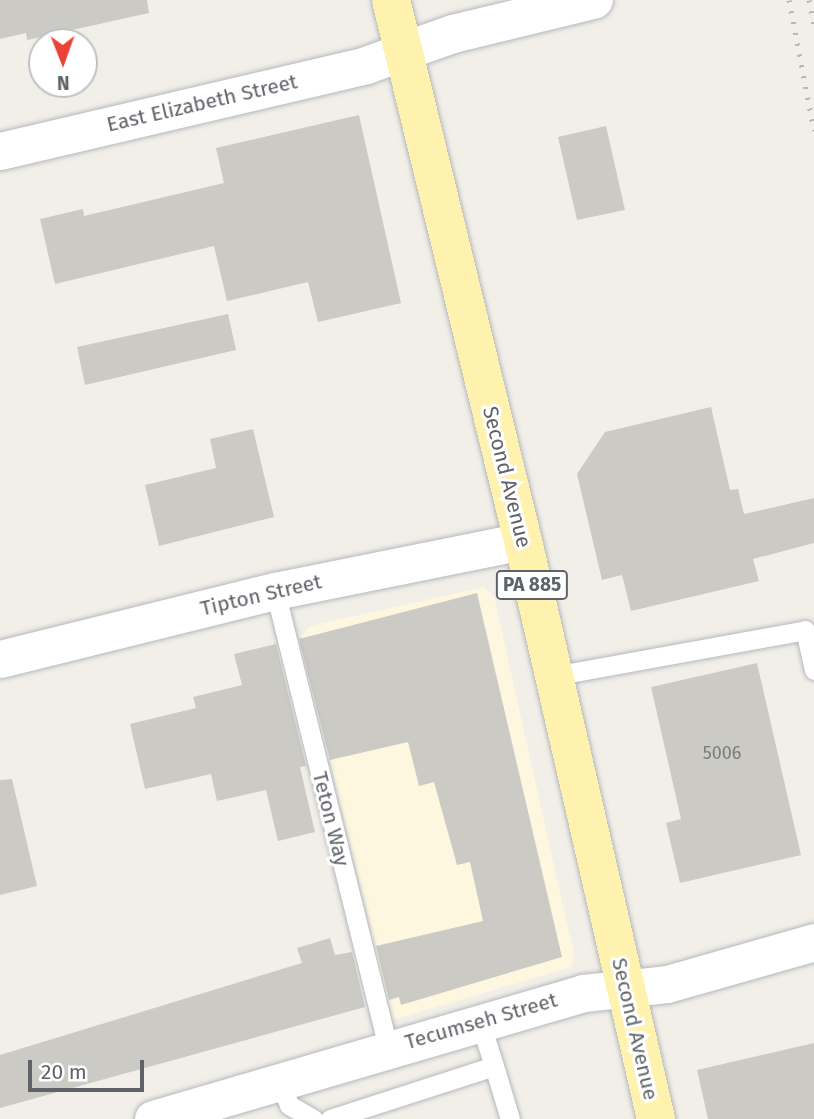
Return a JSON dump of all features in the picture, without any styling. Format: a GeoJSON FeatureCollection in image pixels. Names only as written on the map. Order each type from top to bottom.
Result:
{"type":"FeatureCollection","features":[{"type":"Feature","properties":{"kind":"main road","name":"Second Avenue"},"geometry":{"type":"LineString","coordinates":[[391,0],[523,541],[656,1119]]}},
{"type":"Feature","properties":{"kind":"street"},"geometry":{"type":"LineString","coordinates":[[402,52],[453,34],[594,0]]}},
{"type":"Feature","properties":{"kind":"street","name":"East Elizabeth Street"},"geometry":{"type":"LineString","coordinates":[[0,151],[366,65],[402,52]]}},
{"type":"Feature","properties":{"kind":"street","name":"Tipton Street"},"geometry":{"type":"LineString","coordinates":[[0,659],[275,590],[523,541]]}},
{"type":"Feature","properties":{"kind":"street","name":"Tecumseh Street"},"geometry":{"type":"LineString","coordinates":[[153,1119],[388,1047],[583,993],[627,991],[814,942]]}},
{"type":"Feature","properties":{"kind":"lane","name":"Teton Way"},"geometry":{"type":"LineString","coordinates":[[275,590],[388,1047]]}},
{"type":"Feature","properties":{"kind":"lane"},"geometry":{"type":"LineString","coordinates":[[553,676],[806,630],[814,670]]}},
{"type":"Feature","properties":{"kind":"lane"},"geometry":{"type":"LineString","coordinates":[[480,1022],[510,1119]]}},
{"type":"Feature","properties":{"kind":"lane"},"geometry":{"type":"LineString","coordinates":[[330,1119],[494,1066]]}},
{"type":"Feature","properties":{"kind":"lane"},"geometry":{"type":"LineString","coordinates":[[279,1080],[289,1105],[313,1119]]}},
{"type":"Feature","properties":{"kind":"shaded area"},"geometry":{"type":"Polygon","coordinates":[[[484,587],[494,596],[574,955],[572,967],[392,1020],[301,637],[310,626],[484,587]]]}},
{"type":"Feature","properties":{"kind":"building"},"geometry":{"type":"Polygon","coordinates":[[[0,0],[147,0],[149,13],[81,28],[28,28],[28,40],[26,33],[0,39],[0,0]]]}},
{"type":"Feature","properties":{"kind":"building"},"geometry":{"type":"Polygon","coordinates":[[[359,115],[401,303],[318,322],[308,282],[227,301],[214,246],[55,284],[40,219],[83,209],[84,216],[224,183],[216,148],[359,115]]]}},
{"type":"Feature","properties":{"kind":"building"},"geometry":{"type":"Polygon","coordinates":[[[606,126],[625,210],[577,220],[558,137],[606,126]]]}},
{"type":"Feature","properties":{"kind":"building"},"geometry":{"type":"Polygon","coordinates":[[[228,314],[236,350],[85,385],[77,347],[228,314]]]}},
{"type":"Feature","properties":{"kind":"building"},"geometry":{"type":"Polygon","coordinates":[[[711,407],[730,490],[738,489],[744,514],[814,498],[814,543],[753,559],[759,581],[631,611],[622,575],[602,580],[577,474],[605,432],[711,407]]]}},
{"type":"Feature","properties":{"kind":"building"},"geometry":{"type":"Polygon","coordinates":[[[253,429],[274,517],[159,546],[145,485],[216,468],[210,439],[253,429]]]}},
{"type":"Feature","properties":{"kind":"building"},"geometry":{"type":"Polygon","coordinates":[[[477,593],[562,957],[401,1005],[399,997],[389,1000],[376,946],[483,921],[470,862],[457,865],[434,782],[419,786],[408,742],[330,760],[299,639],[477,593]]]}},
{"type":"Feature","properties":{"kind":"building"},"geometry":{"type":"Polygon","coordinates":[[[276,644],[306,766],[300,767],[315,832],[278,841],[266,790],[217,801],[211,774],[145,789],[130,724],[196,708],[193,697],[242,685],[234,654],[276,644]]]}},
{"type":"Feature","properties":{"kind":"building"},"geometry":{"type":"Polygon","coordinates":[[[757,663],[801,855],[680,883],[666,823],[681,819],[651,687],[757,663]]]}},
{"type":"Feature","properties":{"kind":"building"},"geometry":{"type":"Polygon","coordinates":[[[12,779],[37,886],[0,895],[0,780],[12,779]]]}},
{"type":"Feature","properties":{"kind":"building"},"geometry":{"type":"Polygon","coordinates":[[[330,938],[335,955],[352,952],[365,1007],[0,1108],[0,1055],[302,963],[297,948],[330,938]]]}},
{"type":"Feature","properties":{"kind":"building"},"geometry":{"type":"Polygon","coordinates":[[[814,1043],[814,1119],[708,1119],[697,1070],[814,1043]]]}},
{"type":"Feature","properties":{"kind":"railway"},"geometry":{"type":"LineString","coordinates":[[789,0],[814,131]]}},
{"type":"Feature","properties":{"kind":"railway"},"geometry":{"type":"LineString","coordinates":[[809,0],[814,25]]}}]}
